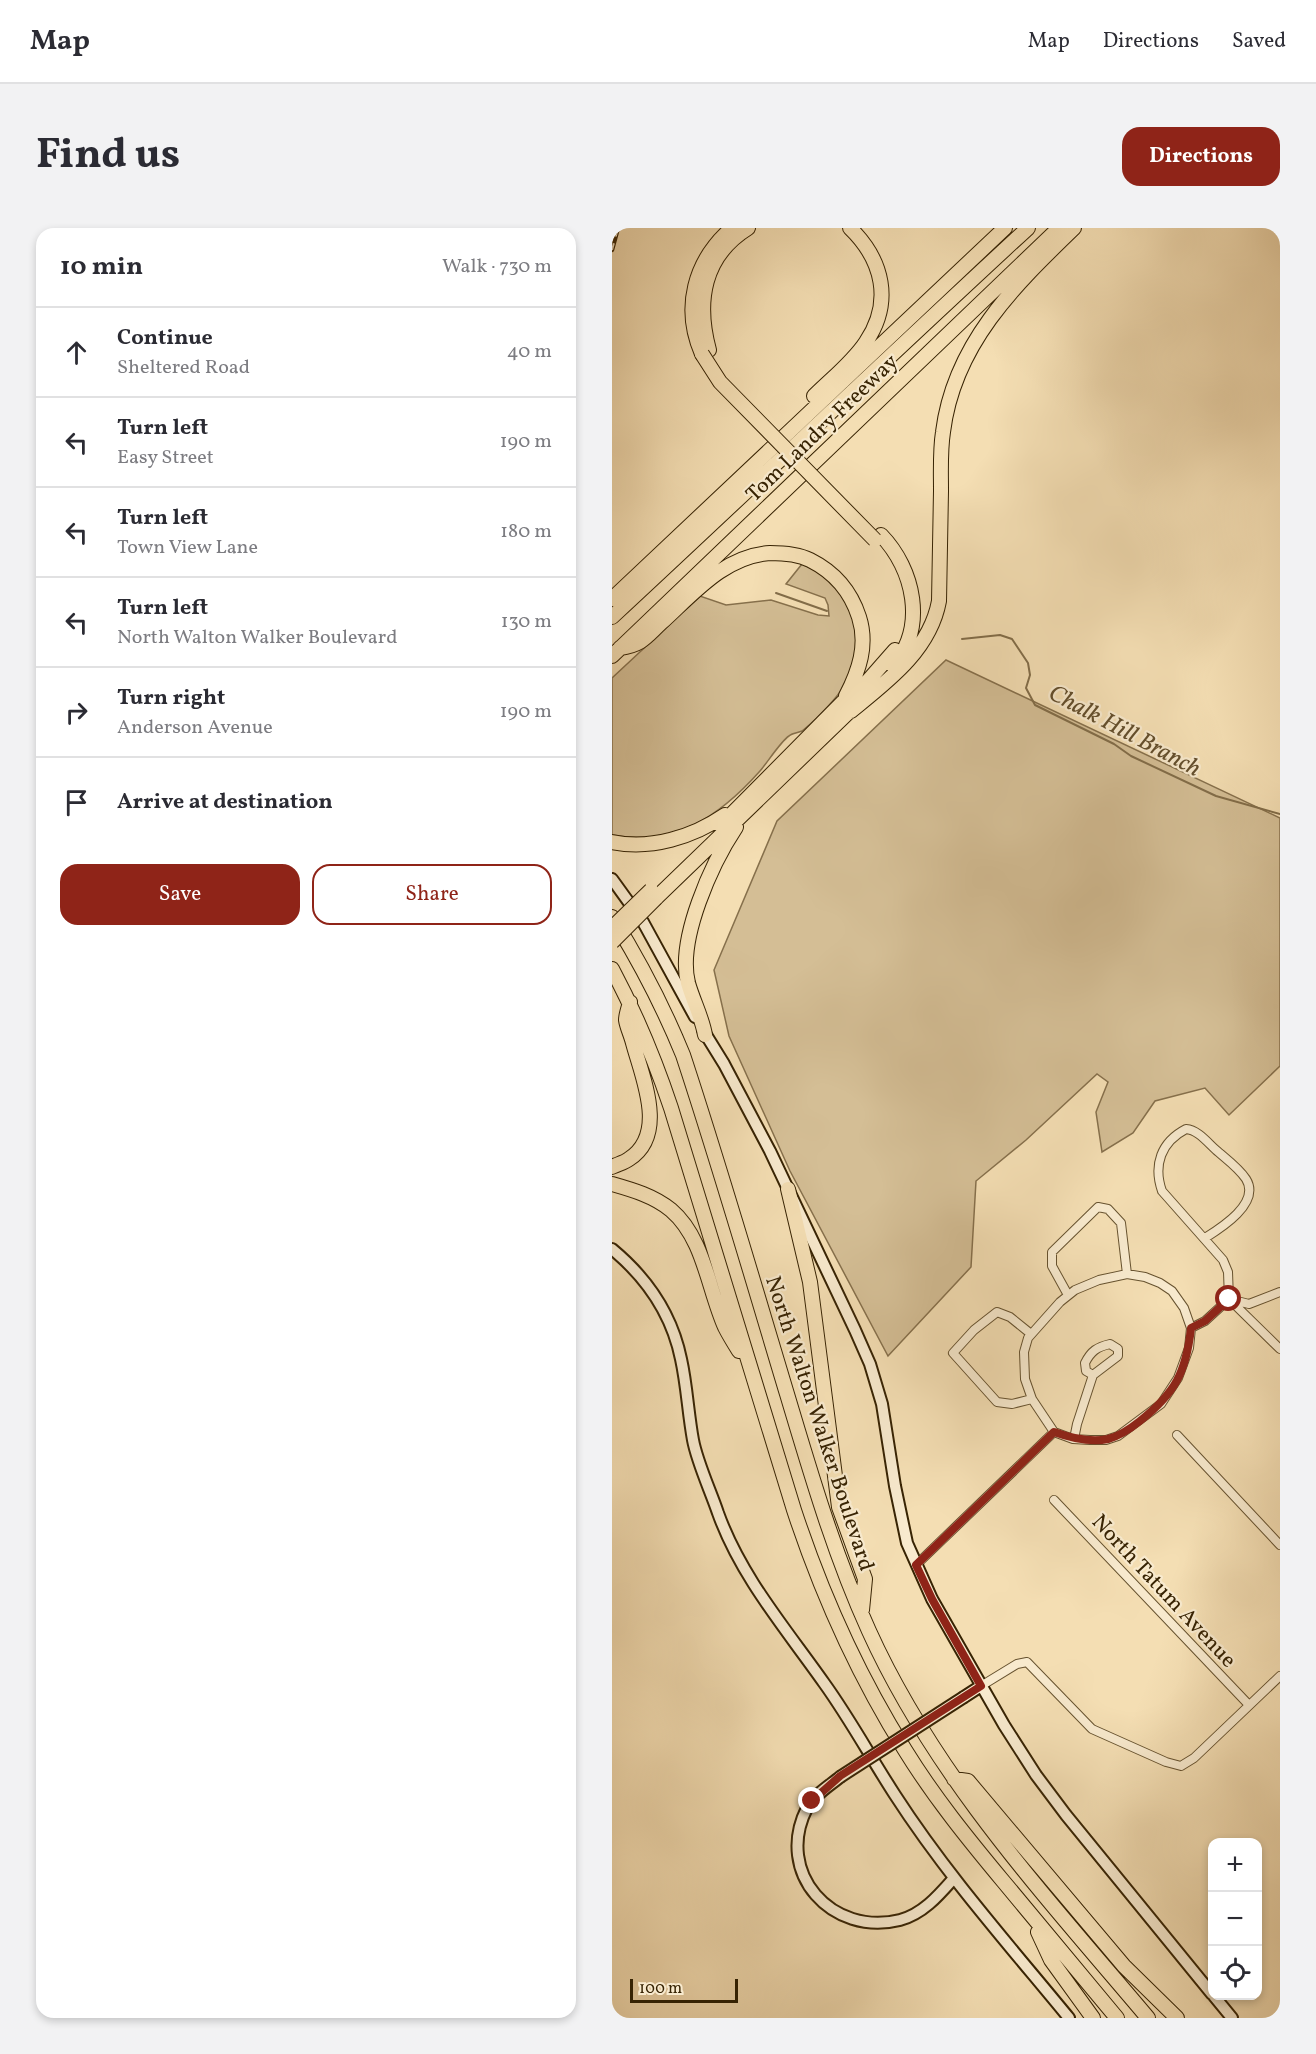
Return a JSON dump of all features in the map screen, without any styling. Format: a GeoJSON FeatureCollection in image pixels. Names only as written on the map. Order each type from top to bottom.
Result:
{"type":"FeatureCollection","features":[{"type":"Feature","properties":{"kind":"highway"},"geometry":{"type":"LineString","coordinates":[[612,928],[723,831],[847,707],[896,662],[907,644],[911,629],[913,602],[907,575],[896,552],[878,537],[727,376],[697,340],[692,318],[697,280],[708,254],[732,228]]}},
{"type":"Feature","properties":{"kind":"highway"},"geometry":{"type":"LineString","coordinates":[[706,352],[702,316],[707,280],[724,248],[748,228]]}},
{"type":"Feature","properties":{"kind":"highway"},"geometry":{"type":"LineString","coordinates":[[774,448],[787,423],[857,353],[866,342],[876,321],[881,301],[878,267],[868,248],[850,228]]}},
{"type":"Feature","properties":{"kind":"highway","name":"Tom Landry Freeway"},"geometry":{"type":"LineString","coordinates":[[612,599],[1005,228]]}},
{"type":"Feature","properties":{"kind":"highway"},"geometry":{"type":"LineString","coordinates":[[612,617],[1028,228]]}},
{"type":"Feature","properties":{"kind":"highway","name":"Tom Landry Freeway"},"geometry":{"type":"LineString","coordinates":[[624,647],[1059,228]]}},
{"type":"Feature","properties":{"kind":"highway"},"geometry":{"type":"LineString","coordinates":[[847,707],[874,693],[916,652],[925,640],[937,614],[943,431],[953,388],[960,370],[977,338],[1020,279],[1074,228]]}},
{"type":"Feature","properties":{"kind":"highway"},"geometry":{"type":"LineString","coordinates":[[624,647],[707,580],[736,562],[751,556],[780,553],[805,558],[824,568],[840,582],[849,594],[861,624],[862,657],[847,707]]}},
{"type":"Feature","properties":{"kind":"highway"},"geometry":{"type":"LineString","coordinates":[[612,842],[630,845],[669,840],[703,829],[741,811]]}},
{"type":"Feature","properties":{"kind":"highway"},"geometry":{"type":"LineString","coordinates":[[705,1035],[702,1018],[688,983],[686,954],[688,939],[713,867],[741,811]]}},
{"type":"Feature","properties":{"kind":"highway"},"geometry":{"type":"LineString","coordinates":[[612,942],[653,894]]}},
{"type":"Feature","properties":{"kind":"highway","name":"North Walton Walker Boulevard"},"geometry":{"type":"LineString","coordinates":[[612,917],[663,1006],[683,1055],[829,1533],[861,1612],[892,1678],[931,1746],[954,1779],[1017,1862],[1148,2018]]}},
{"type":"Feature","properties":{"kind":"highway"},"geometry":{"type":"LineString","coordinates":[[612,969],[630,1002],[656,1064],[809,1556],[855,1662],[905,1751],[932,1791],[961,1830],[1117,2018]]}},
{"type":"Feature","properties":{"kind":"highway"},"geometry":{"type":"LineString","coordinates":[[612,1167],[629,1160],[638,1151],[646,1140],[650,1127],[647,1095],[626,1019],[630,1002]]}},
{"type":"Feature","properties":{"kind":"highway"},"geometry":{"type":"LineString","coordinates":[[612,1184],[640,1192],[657,1200],[683,1222],[706,1271],[725,1327],[751,1372]]}},
{"type":"Feature","properties":{"kind":"highway"},"geometry":{"type":"LineString","coordinates":[[788,1189],[810,1282],[838,1507],[865,1579],[861,1612]]}},
{"type":"Feature","properties":{"kind":"highway"},"geometry":{"type":"LineString","coordinates":[[954,1779],[969,1781],[1125,1966],[1177,2018]]}},
{"type":"Feature","properties":{"kind":"highway"},"geometry":{"type":"LineString","coordinates":[[1030,1914],[1051,1960],[1093,2018]]}},
{"type":"Feature","properties":{"kind":"main road","name":"North Walton Walker Boulevard"},"geometry":{"type":"LineString","coordinates":[[612,879],[643,922],[738,1090],[788,1189],[870,1364],[882,1404],[901,1518],[916,1565],[932,1599],[1022,1755],[1208,1989]]}},
{"type":"Feature","properties":{"kind":"main road"},"geometry":{"type":"LineString","coordinates":[[612,1250],[644,1280],[658,1300],[674,1333],[681,1359],[693,1443],[719,1516],[741,1563],[767,1604],[856,1730],[895,1795],[954,1878],[1069,2018]]}},
{"type":"Feature","properties":{"kind":"main road"},"geometry":{"type":"LineString","coordinates":[[954,1878],[929,1905],[900,1920],[884,1922],[851,1919],[831,1909],[816,1896],[808,1885],[798,1857],[799,1834],[808,1807],[840,1776],[981,1686]]}},
{"type":"Feature","properties":{"kind":"main road","name":"North Walton Walker Boulevard"},"geometry":{"type":"LineString","coordinates":[[1217,2000],[1232,2018]]}},
{"type":"Feature","properties":{"kind":"street"},"geometry":{"type":"LineString","coordinates":[[1205,1238],[1228,1224],[1244,1206],[1248,1187],[1246,1179],[1226,1158],[1198,1134],[1186,1129],[1175,1135],[1161,1152],[1157,1167],[1162,1191],[1223,1260],[1228,1272],[1229,1299],[1280,1349]]}},
{"type":"Feature","properties":{"kind":"street"},"geometry":{"type":"LineString","coordinates":[[1068,1295],[1052,1266],[1052,1252],[1098,1207],[1108,1209],[1121,1223],[1127,1274]]}},
{"type":"Feature","properties":{"kind":"street"},"geometry":{"type":"LineString","coordinates":[[1127,1274],[1145,1277],[1172,1291],[1184,1308],[1191,1328],[1189,1348],[1178,1378],[1161,1404],[1118,1436],[1106,1440],[1074,1439],[1054,1432],[1032,1399],[1025,1379],[1024,1352],[1031,1334],[1068,1295],[1087,1284],[1127,1274]]}},
{"type":"Feature","properties":{"kind":"street"},"geometry":{"type":"LineString","coordinates":[[1229,1299],[1249,1304],[1280,1292]]}},
{"type":"Feature","properties":{"kind":"street"},"geometry":{"type":"LineString","coordinates":[[1191,1328],[1205,1321],[1229,1299]]}},
{"type":"Feature","properties":{"kind":"street"},"geometry":{"type":"LineString","coordinates":[[1031,1334],[1010,1317],[997,1312],[974,1330],[953,1353],[998,1402],[1012,1404],[1032,1399]]}},
{"type":"Feature","properties":{"kind":"street"},"geometry":{"type":"LineString","coordinates":[[1074,1439],[1094,1375],[1118,1356],[1118,1349],[1110,1344],[1097,1347],[1089,1354],[1085,1363],[1086,1371],[1094,1375]]}},
{"type":"Feature","properties":{"kind":"street"},"geometry":{"type":"LineString","coordinates":[[916,1565],[1054,1432]]}},
{"type":"Feature","properties":{"kind":"street"},"geometry":{"type":"LineString","coordinates":[[1177,1435],[1280,1545]]}},
{"type":"Feature","properties":{"kind":"street","name":"North Tatum Avenue"},"geometry":{"type":"LineString","coordinates":[[1054,1500],[1249,1705]]}},
{"type":"Feature","properties":{"kind":"street"},"geometry":{"type":"LineString","coordinates":[[981,1686],[1017,1664],[1027,1662],[1092,1729],[1166,1762],[1181,1766],[1194,1758],[1280,1676]]}},
{"type":"Feature","properties":{"kind":"shaded area"},"geometry":{"type":"Polygon","coordinates":[[[802,564],[820,573],[835,586],[846,601],[853,618],[857,637],[856,655],[850,674],[840,692],[802,731],[790,735],[760,771],[729,802],[712,814],[676,832],[635,837],[612,835],[612,678],[700,596],[726,605],[771,600],[818,615],[829,616],[825,598],[786,584],[802,564]]]}},
{"type":"Feature","properties":{"kind":"shaded area"},"geometry":{"type":"Polygon","coordinates":[[[946,660],[1280,818],[1280,1066],[1229,1115],[1205,1088],[1155,1101],[1133,1133],[1102,1152],[1096,1112],[1108,1082],[1097,1074],[1026,1140],[976,1181],[971,1267],[888,1356],[790,1171],[729,1036],[714,970],[777,821],[946,660]]]}},
{"type":"Feature","properties":{"kind":"waterway","name":"Chalk Hill Branch"},"geometry":{"type":"LineString","coordinates":[[776,593],[827,611]]}},
{"type":"Feature","properties":{"kind":"waterway","name":"Chalk Hill Branch"},"geometry":{"type":"LineString","coordinates":[[962,639],[1000,635],[1012,639],[1028,663],[1030,675],[1026,688],[1035,705],[1114,744],[1131,756],[1216,796],[1280,814]]}},
{"type":"Feature","properties":{"kind":"railway"},"geometry":{"type":"LineString","coordinates":[[612,250],[618,228]]}},
{"type":"Feature","properties":{"kind":"route"},"geometry":{"type":"LineString","coordinates":[[812,1801],[840,1776],[981,1686],[932,1599],[916,1565],[1054,1432],[1073,1439],[1106,1440],[1129,1429],[1161,1404],[1171,1391],[1184,1364],[1189,1348],[1191,1328],[1205,1321],[1229,1299]]}}]}
